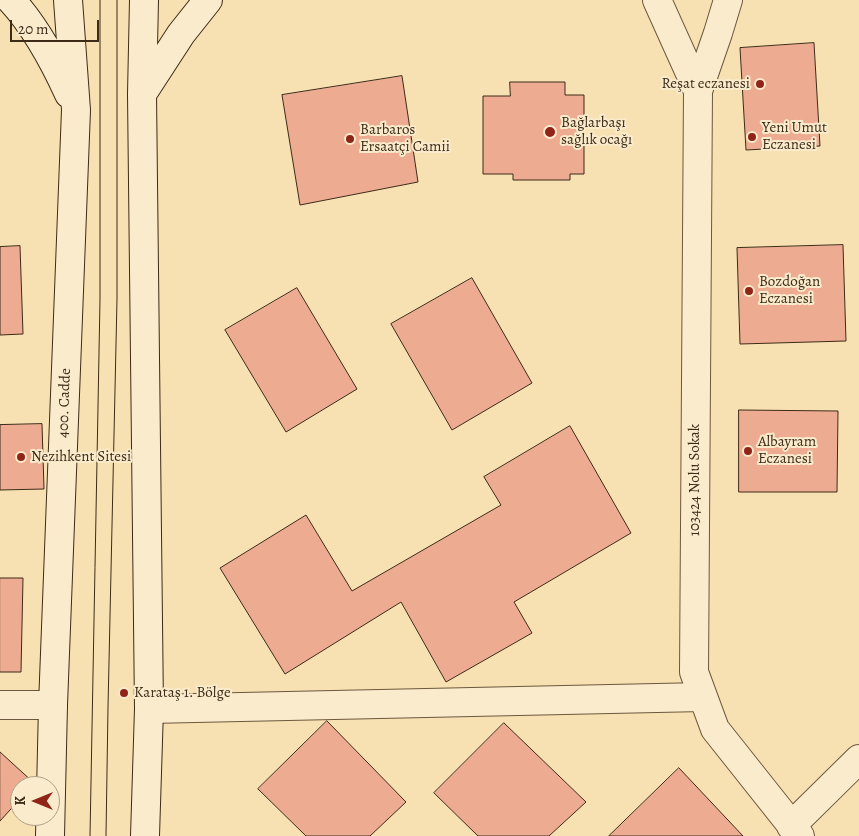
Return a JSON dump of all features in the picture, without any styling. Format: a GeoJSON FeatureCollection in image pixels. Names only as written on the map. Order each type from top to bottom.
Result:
{"type":"FeatureCollection","features":[{"type":"Feature","properties":{"kind":"main road"},"geometry":{"type":"LineString","coordinates":[[12,0],[39,37],[60,73],[76,110]]}},
{"type":"Feature","properties":{"kind":"main road","name":"400. Cadde"},"geometry":{"type":"LineString","coordinates":[[50,836],[53,705],[76,110],[68,0]]}},
{"type":"Feature","properties":{"kind":"main road"},"geometry":{"type":"LineString","coordinates":[[144,0],[142,94],[149,708],[145,836]]}},
{"type":"Feature","properties":{"kind":"main road"},"geometry":{"type":"LineString","coordinates":[[142,94],[181,34],[208,0]]}},
{"type":"Feature","properties":{"kind":"main road","name":"103424 Nolu Sokak"},"geometry":{"type":"LineString","coordinates":[[657,0],[698,90]]}},
{"type":"Feature","properties":{"kind":"main road","name":"103424 Nolu Sokak"},"geometry":{"type":"LineString","coordinates":[[728,0],[698,90],[694,672],[715,729],[795,831]]}},
{"type":"Feature","properties":{"kind":"main road"},"geometry":{"type":"LineString","coordinates":[[149,708],[703,697]]}},
{"type":"Feature","properties":{"kind":"main road"},"geometry":{"type":"LineString","coordinates":[[0,705],[53,705]]}},
{"type":"Feature","properties":{"kind":"main road"},"geometry":{"type":"LineString","coordinates":[[795,831],[859,759]]}},
{"type":"Feature","properties":{"kind":"building"},"geometry":{"type":"Polygon","coordinates":[[[814,43],[820,146],[746,150],[740,48],[814,43]]]}},
{"type":"Feature","properties":{"kind":"building","name":"Barbaros Ersaatçi Camii"},"geometry":{"type":"Polygon","coordinates":[[[402,76],[418,182],[300,205],[282,95],[402,76]]]}},
{"type":"Feature","properties":{"kind":"building"},"geometry":{"type":"Polygon","coordinates":[[[510,82],[565,82],[565,95],[584,95],[584,174],[570,174],[570,180],[513,180],[513,174],[483,174],[483,96],[510,96],[510,82]]]}},
{"type":"Feature","properties":{"kind":"building"},"geometry":{"type":"Polygon","coordinates":[[[843,245],[846,341],[740,344],[737,248],[843,245]]]}},
{"type":"Feature","properties":{"kind":"building"},"geometry":{"type":"Polygon","coordinates":[[[20,246],[23,334],[0,335],[0,247],[20,246]]]}},
{"type":"Feature","properties":{"kind":"building"},"geometry":{"type":"Polygon","coordinates":[[[472,278],[532,383],[452,430],[391,324],[472,278]]]}},
{"type":"Feature","properties":{"kind":"building"},"geometry":{"type":"Polygon","coordinates":[[[297,288],[357,389],[286,432],[225,330],[297,288]]]}},
{"type":"Feature","properties":{"kind":"building"},"geometry":{"type":"Polygon","coordinates":[[[739,410],[838,411],[837,492],[739,492],[739,410]]]}},
{"type":"Feature","properties":{"kind":"building","name":"Nezihkent Sitesi"},"geometry":{"type":"Polygon","coordinates":[[[42,424],[44,489],[0,490],[0,425],[42,424]]]}},
{"type":"Feature","properties":{"kind":"building"},"geometry":{"type":"Polygon","coordinates":[[[570,426],[631,533],[514,602],[532,633],[446,682],[401,602],[285,674],[220,568],[306,515],[352,591],[501,505],[484,477],[570,426]]]}},
{"type":"Feature","properties":{"kind":"building"},"geometry":{"type":"Polygon","coordinates":[[[0,578],[23,578],[21,672],[0,672],[0,578]]]}},
{"type":"Feature","properties":{"kind":"building"},"geometry":{"type":"Polygon","coordinates":[[[327,721],[406,802],[370,836],[306,836],[258,789],[327,721]]]}},
{"type":"Feature","properties":{"kind":"building"},"geometry":{"type":"Polygon","coordinates":[[[504,723],[586,802],[549,836],[478,836],[434,793],[504,723]]]}},
{"type":"Feature","properties":{"kind":"building"},"geometry":{"type":"Polygon","coordinates":[[[0,752],[26,776],[10,776],[10,810],[0,821],[0,752]]]}},
{"type":"Feature","properties":{"kind":"building"},"geometry":{"type":"Polygon","coordinates":[[[679,768],[743,836],[609,836],[679,768]]]}},
{"type":"Feature","properties":{"kind":"tram line"},"geometry":{"type":"LineString","coordinates":[[90,836],[100,299],[100,0]]}},
{"type":"Feature","properties":{"kind":"tram line"},"geometry":{"type":"LineString","coordinates":[[106,836],[117,299],[117,0]]}},
{"type":"Feature","properties":{"kind":"place","name":"Reşat eczanesi"},"geometry":{"type":"Point","coordinates":[760,84]}},
{"type":"Feature","properties":{"kind":"place","name":"Bağlarbaşı sağlık ocağı"},"geometry":{"type":"Point","coordinates":[550,132]}},
{"type":"Feature","properties":{"kind":"place","name":"Yeni Umut Eczanesi"},"geometry":{"type":"Point","coordinates":[752,137]}},
{"type":"Feature","properties":{"kind":"place","name":"Barbaros Ersaatçi Camii"},"geometry":{"type":"Point","coordinates":[350,139]}},
{"type":"Feature","properties":{"kind":"place","name":"Bozdoğan Eczanesi"},"geometry":{"type":"Point","coordinates":[749,291]}},
{"type":"Feature","properties":{"kind":"place","name":"Albayram Eczanesi"},"geometry":{"type":"Point","coordinates":[748,451]}},
{"type":"Feature","properties":{"kind":"place","name":"Nezihkent Sitesi"},"geometry":{"type":"Point","coordinates":[21,457]}},
{"type":"Feature","properties":{"kind":"place","name":"Karataş 1. Bölge"},"geometry":{"type":"Point","coordinates":[124,693]}}]}
